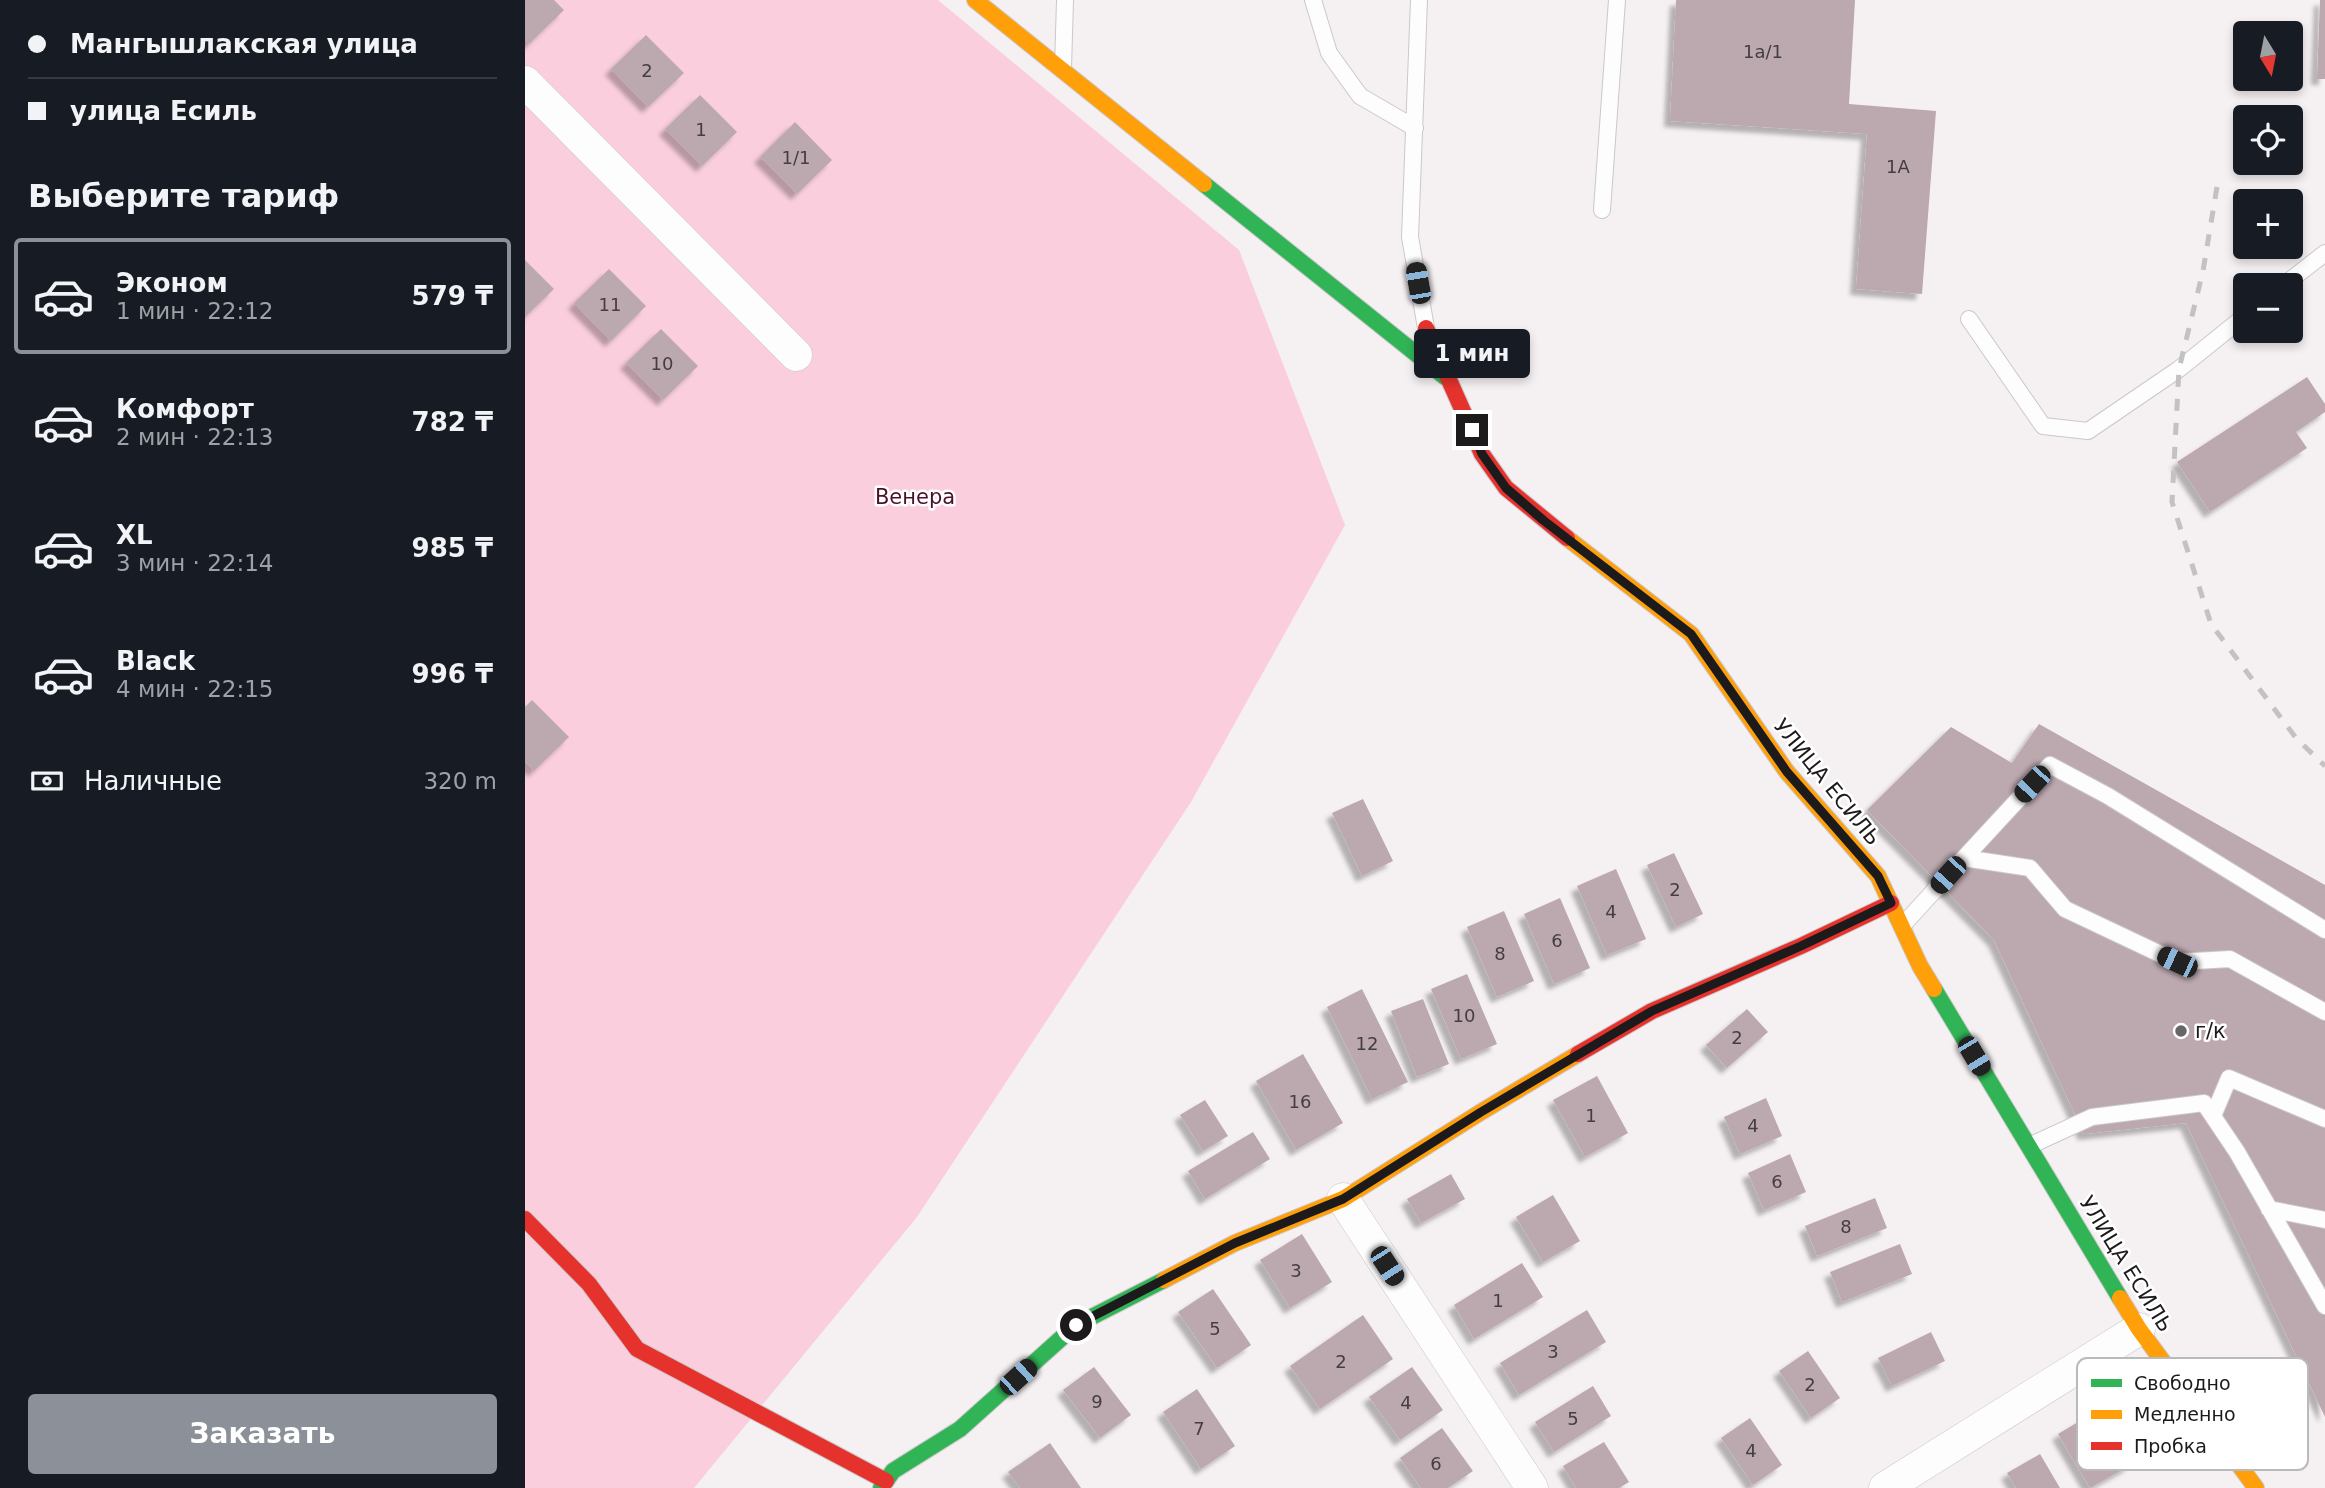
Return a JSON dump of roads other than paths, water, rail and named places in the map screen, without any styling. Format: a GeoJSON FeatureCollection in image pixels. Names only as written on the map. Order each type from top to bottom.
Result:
{"type":"FeatureCollection","features":[{"type":"Feature","properties":{"kind":"street"},"geometry":{"type":"LineString","coordinates":[[975,0],[1450,380]]}},
{"type":"Feature","properties":{"kind":"street"},"geometry":{"type":"LineString","coordinates":[[525,82],[796,355]]}},
{"type":"Feature","properties":{"kind":"street","name":"УЛИЦА ЕСИЛЬ"},"geometry":{"type":"LineString","coordinates":[[1426,328],[1482,454],[1506,488],[1543,520],[1691,634],[1787,772],[1878,876],[1920,966],[2139,1329],[2160,1358]]}},
{"type":"Feature","properties":{"kind":"street"},"geometry":{"type":"LineString","coordinates":[[525,1219],[589,1284],[637,1349],[883,1485],[893,1471],[960,1429],[1076,1325],[1235,1243],[1343,1199],[1481,1112],[1652,1011],[1801,946],[1891,903]]}},
{"type":"Feature","properties":{"kind":"street"},"geometry":{"type":"LineString","coordinates":[[1343,1199],[1532,1488]]}},
{"type":"Feature","properties":{"kind":"street"},"geometry":{"type":"LineString","coordinates":[[2093,1358],[2139,1329]]}},
{"type":"Feature","properties":{"kind":"street"},"geometry":{"type":"LineString","coordinates":[[1885,1488],[2077,1368]]}},
{"type":"Feature","properties":{"kind":"street","name":"УЛИЦА ЕСИЛЬ"},"geometry":{"type":"LineString","coordinates":[[2243,1470],[2256,1488]]}},
{"type":"Feature","properties":{"kind":"lane"},"geometry":{"type":"LineString","coordinates":[[1063,71],[1065,0]]}},
{"type":"Feature","properties":{"kind":"lane"},"geometry":{"type":"LineString","coordinates":[[1313,0],[1329,53],[1360,96],[1415,128]]}},
{"type":"Feature","properties":{"kind":"lane"},"geometry":{"type":"LineString","coordinates":[[1419,0],[1410,237],[1426,328]]}},
{"type":"Feature","properties":{"kind":"lane"},"geometry":{"type":"LineString","coordinates":[[1602,210],[1617,0]]}},
{"type":"Feature","properties":{"kind":"lane"},"geometry":{"type":"LineString","coordinates":[[2299,273],[2325,253]]}},
{"type":"Feature","properties":{"kind":"lane"},"geometry":{"type":"LineString","coordinates":[[1969,319],[2043,426],[2088,431],[2179,369],[2233,326]]}},
{"type":"Feature","properties":{"kind":"lane"},"geometry":{"type":"LineString","coordinates":[[1902,927],[2050,765],[2108,796],[2325,930]]}},
{"type":"Feature","properties":{"kind":"lane"},"geometry":{"type":"LineString","coordinates":[[1964,858],[2030,868],[2065,909],[2177,962],[2230,959],[2325,1012]]}},
{"type":"Feature","properties":{"kind":"lane"},"geometry":{"type":"LineString","coordinates":[[2213,1116],[2229,1078],[2325,1119]]}},
{"type":"Feature","properties":{"kind":"lane"},"geometry":{"type":"LineString","coordinates":[[2029,1146],[2092,1117],[2204,1102],[2325,1306]]}},
{"type":"Feature","properties":{"kind":"lane"},"geometry":{"type":"LineString","coordinates":[[2269,1209],[2325,1220]]}},
{"type":"Feature","properties":{"kind":"railway"},"geometry":{"type":"LineString","coordinates":[[2217,187],[2203,271],[2179,369],[2172,502],[2211,624],[2296,738],[2325,766]]}},
{"type":"Feature","properties":{"kind":"place","name":"г/к"},"geometry":{"type":"Point","coordinates":[2181,1031]}},
{"type":"Feature","properties":{"kind":"park label","name":"Венера"},"geometry":{"type":"Point","coordinates":[915,497]}}]}
